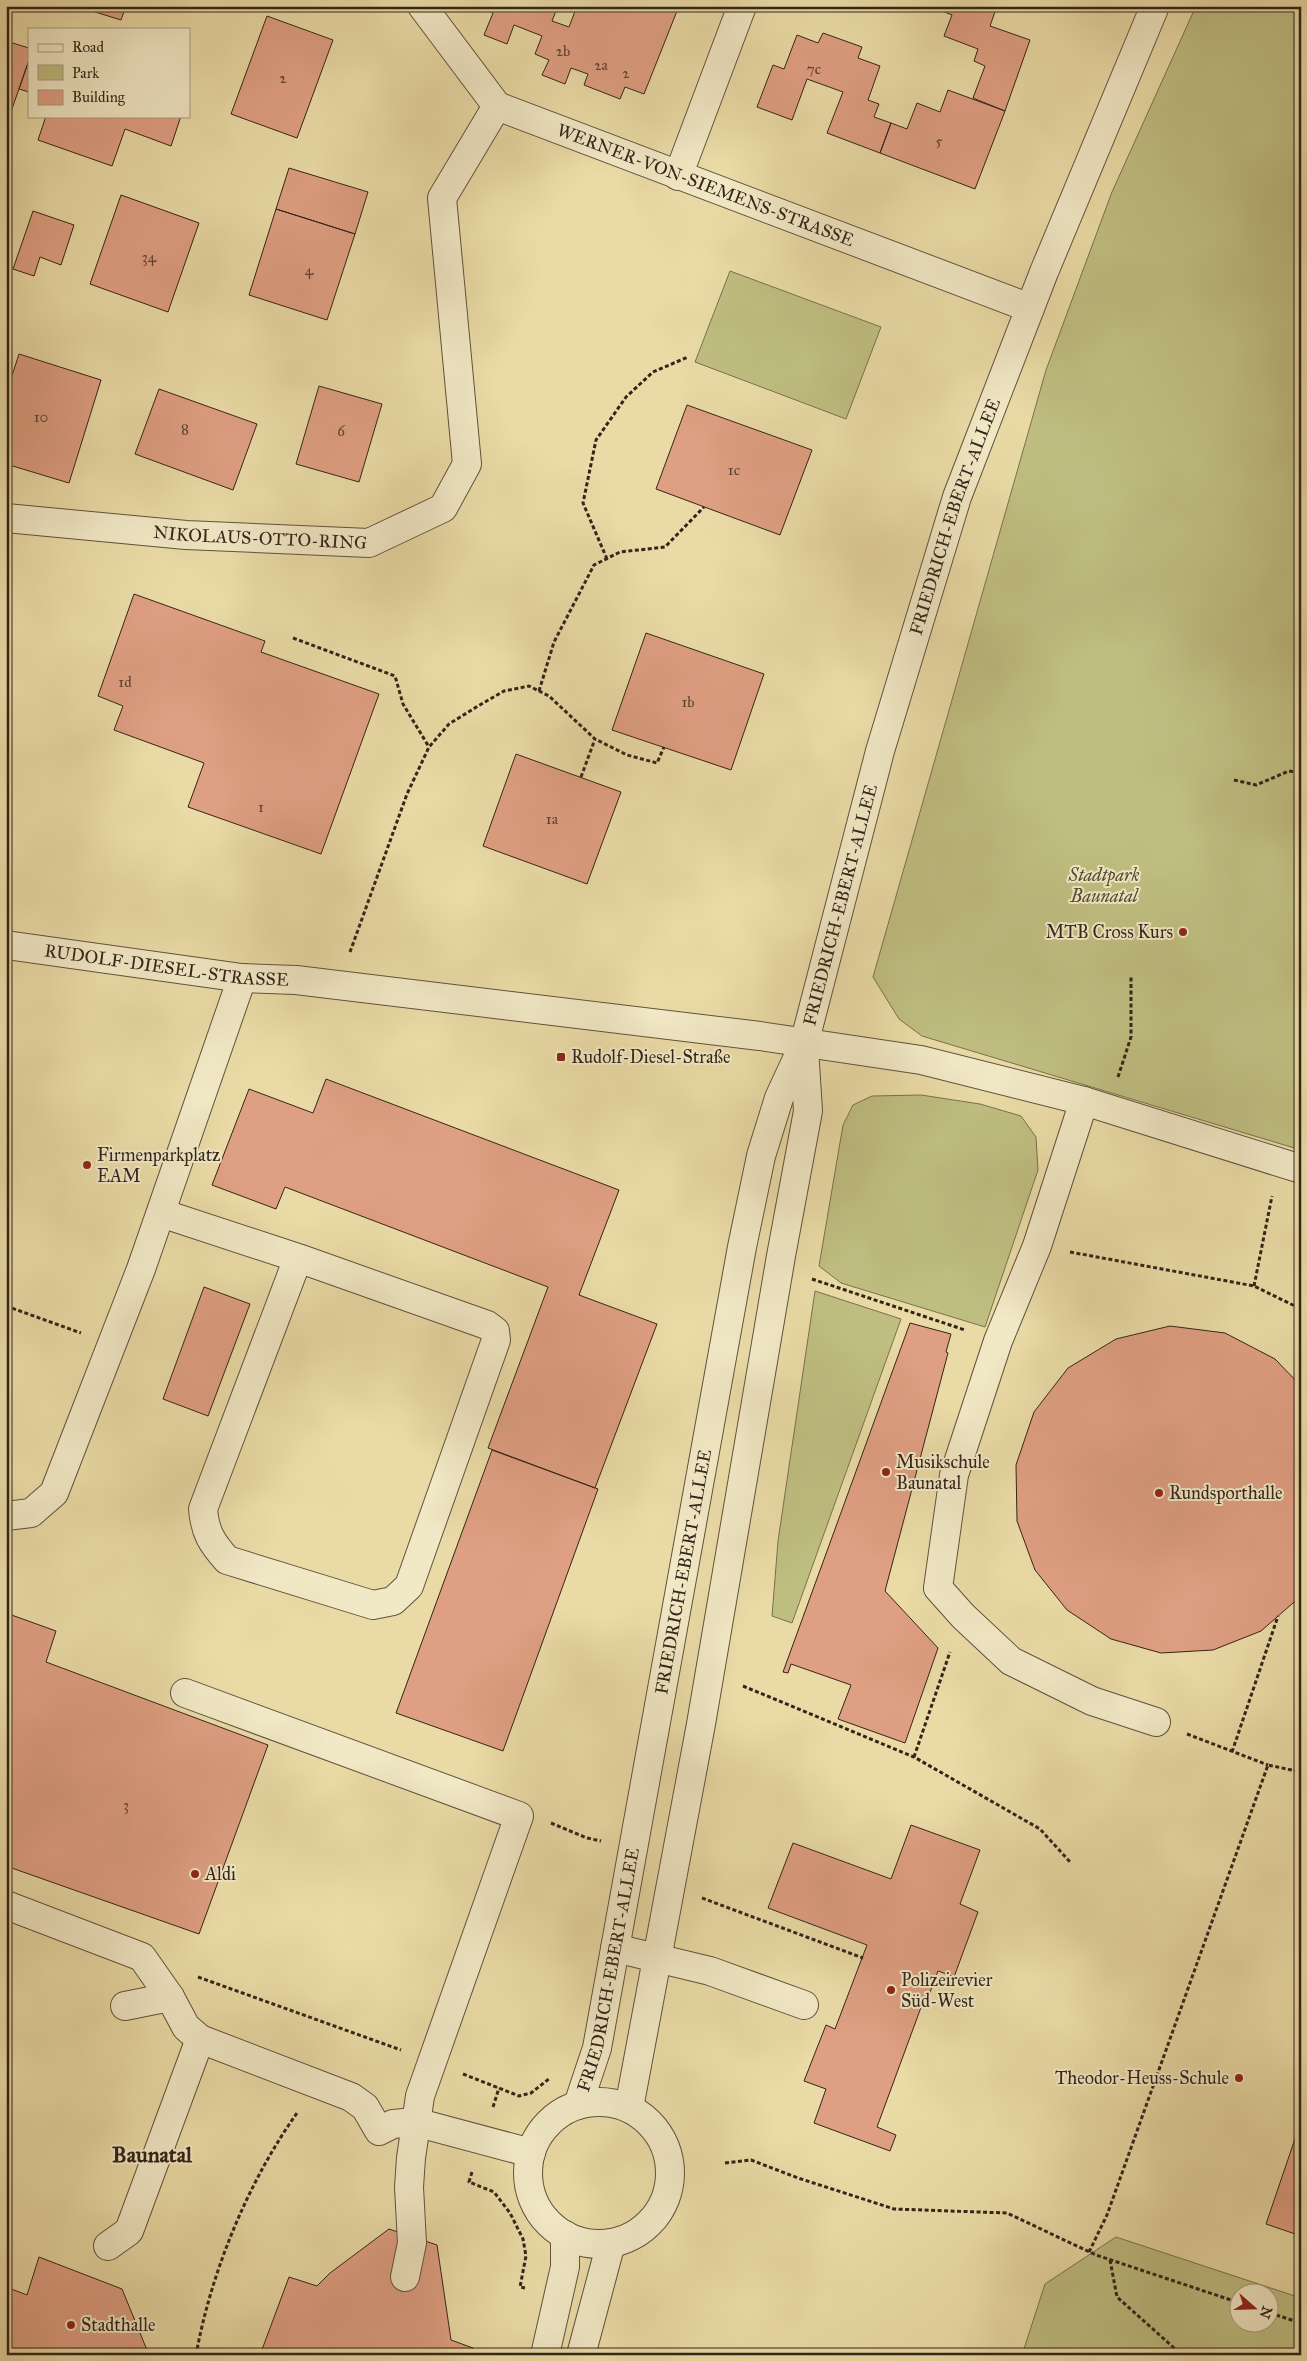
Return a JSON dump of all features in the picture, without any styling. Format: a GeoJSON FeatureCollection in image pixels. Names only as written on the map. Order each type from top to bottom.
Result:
{"type":"FeatureCollection","features":[{"type":"Feature","properties":{"kind":"street"},"geometry":{"type":"LineString","coordinates":[[422,6],[497,106]]}},
{"type":"Feature","properties":{"kind":"street"},"geometry":{"type":"LineString","coordinates":[[678,176],[742,6]]}},
{"type":"Feature","properties":{"kind":"street","name":"FRIEDRICH-EBERT-ALLEE"},"geometry":{"type":"LineString","coordinates":[[578,2105],[597,2048],[740,1257],[761,1156],[779,1098],[804,1044],[880,751],[957,497],[1030,308],[1155,6]]}},
{"type":"Feature","properties":{"kind":"street","name":"WERNER-VON-SIEMENS-STRASSE"},"geometry":{"type":"LineString","coordinates":[[497,106],[1030,308]]}},
{"type":"Feature","properties":{"kind":"street","name":"NIKOLAUS-OTTO-RING"},"geometry":{"type":"LineString","coordinates":[[6,518],[186,535],[368,543],[443,508],[467,464],[442,198],[497,106]]}},
{"type":"Feature","properties":{"kind":"street","name":"RUDOLF-DIESEL-STRASSE"},"geometry":{"type":"LineString","coordinates":[[6,946],[242,978],[296,980],[341,985],[760,1036],[921,1060],[1096,1105],[1290,1166]]}},
{"type":"Feature","properties":{"kind":"street"},"geometry":{"type":"LineString","coordinates":[[6,1516],[30,1513],[54,1493],[161,1214],[242,978]]}},
{"type":"Feature","properties":{"kind":"street","name":"FRIEDRICH-EBERT-ALLEE"},"geometry":{"type":"LineString","coordinates":[[629,2108],[701,1724],[781,1256],[808,1111],[804,1044]]}},
{"type":"Feature","properties":{"kind":"street"},"geometry":{"type":"LineString","coordinates":[[1096,1105],[998,1341],[954,1475],[938,1588],[962,1616],[1011,1661],[1092,1701],[1156,1722]]}},
{"type":"Feature","properties":{"kind":"street"},"geometry":{"type":"LineString","coordinates":[[161,1214],[298,1258],[487,1325],[494,1331],[496,1340],[409,1586],[393,1601],[373,1605],[227,1560],[214,1546],[204,1528],[203,1509],[298,1258]]}},
{"type":"Feature","properties":{"kind":"street"},"geometry":{"type":"LineString","coordinates":[[186,1693],[519,1816],[420,2096],[415,2122],[409,2187],[412,2243],[405,2277]]}},
{"type":"Feature","properties":{"kind":"street"},"geometry":{"type":"LineString","coordinates":[[6,1905],[142,1957],[170,1997],[186,2027],[200,2039],[351,2097],[365,2107],[379,2131],[393,2124],[415,2122],[531,2153]]}},
{"type":"Feature","properties":{"kind":"street"},"geometry":{"type":"LineString","coordinates":[[615,1948],[710,1971],[804,2005]]}},
{"type":"Feature","properties":{"kind":"street"},"geometry":{"type":"LineString","coordinates":[[125,2006],[170,1997]]}},
{"type":"Feature","properties":{"kind":"street"},"geometry":{"type":"LineString","coordinates":[[108,2246],[129,2231],[200,2039]]}},
{"type":"Feature","properties":{"kind":"street","name":"FRIEDRICH-EBERT-ALLEE"},"geometry":{"type":"LineString","coordinates":[[612,2102],[629,2108],[653,2125],[668,2150],[670,2180],[666,2198],[650,2222],[628,2238],[611,2243],[587,2242],[565,2235],[546,2223],[536,2211],[527,2175],[536,2138],[546,2124],[562,2111],[578,2105],[612,2102]]}},
{"type":"Feature","properties":{"kind":"street"},"geometry":{"type":"LineString","coordinates":[[545,2355],[564,2267],[565,2235]]}},
{"type":"Feature","properties":{"kind":"street"},"geometry":{"type":"LineString","coordinates":[[581,2355],[611,2243]]}},
{"type":"Feature","properties":{"kind":"path"},"geometry":{"type":"LineString","coordinates":[[607,559],[584,503],[596,440],[626,397],[654,372],[688,357]]}},
{"type":"Feature","properties":{"kind":"path"},"geometry":{"type":"LineString","coordinates":[[539,691],[554,642],[594,565],[620,552],[665,547],[704,507]]}},
{"type":"Feature","properties":{"kind":"path"},"geometry":{"type":"LineString","coordinates":[[292,638],[395,676],[403,704],[429,747]]}},
{"type":"Feature","properties":{"kind":"path"},"geometry":{"type":"LineString","coordinates":[[341,985],[354,936],[407,794],[429,747],[449,724],[504,691],[529,686],[549,696],[595,739],[627,754],[657,763],[664,747]]}},
{"type":"Feature","properties":{"kind":"path"},"geometry":{"type":"LineString","coordinates":[[581,777],[595,739]]}},
{"type":"Feature","properties":{"kind":"path"},"geometry":{"type":"LineString","coordinates":[[1234,780],[1256,785],[1289,771],[1301,773]]}},
{"type":"Feature","properties":{"kind":"path"},"geometry":{"type":"LineString","coordinates":[[1096,1105],[1131,1037],[1131,976]]}},
{"type":"Feature","properties":{"kind":"path"},"geometry":{"type":"LineString","coordinates":[[1254,1286],[1290,1166]]}},
{"type":"Feature","properties":{"kind":"path"},"geometry":{"type":"LineString","coordinates":[[1037,1246],[1254,1286],[1301,1309]]}},
{"type":"Feature","properties":{"kind":"path"},"geometry":{"type":"LineString","coordinates":[[811,1279],[998,1341]]}},
{"type":"Feature","properties":{"kind":"path"},"geometry":{"type":"LineString","coordinates":[[6,1306],[111,1344]]}},
{"type":"Feature","properties":{"kind":"path"},"geometry":{"type":"LineString","coordinates":[[914,1757],[962,1616]]}},
{"type":"Feature","properties":{"kind":"path"},"geometry":{"type":"LineString","coordinates":[[1232,1752],[1278,1616]]}},
{"type":"Feature","properties":{"kind":"path"},"geometry":{"type":"LineString","coordinates":[[740,1684],[914,1757],[1040,1829],[1071,1863]]}},
{"type":"Feature","properties":{"kind":"path"},"geometry":{"type":"LineString","coordinates":[[1156,1722],[1268,1765],[1301,1772]]}},
{"type":"Feature","properties":{"kind":"path"},"geometry":{"type":"LineString","coordinates":[[1089,2252],[1107,2215],[1268,1765]]}},
{"type":"Feature","properties":{"kind":"path"},"geometry":{"type":"LineString","coordinates":[[519,1816],[534,1816],[587,1838],[607,1842]]}},
{"type":"Feature","properties":{"kind":"path"},"geometry":{"type":"LineString","coordinates":[[695,1895],[863,1958]]}},
{"type":"Feature","properties":{"kind":"path"},"geometry":{"type":"LineString","coordinates":[[142,1957],[432,2061],[519,2096],[531,2092],[550,2078],[554,2071]]}},
{"type":"Feature","properties":{"kind":"path"},"geometry":{"type":"LineString","coordinates":[[196,2355],[209,2298],[247,2201],[276,2142],[317,2084]]}},
{"type":"Feature","properties":{"kind":"path"},"geometry":{"type":"LineString","coordinates":[[725,2163],[751,2160],[798,2178],[894,2209],[1008,2213],[1089,2252],[1230,2300]]}},
{"type":"Feature","properties":{"kind":"path"},"geometry":{"type":"LineString","coordinates":[[468,2182],[494,2192],[510,2213],[523,2239],[526,2256],[520,2287]]}},
{"type":"Feature","properties":{"kind":"path"},"geometry":{"type":"LineString","coordinates":[[1110,2260],[1117,2297],[1182,2355]]}},
{"type":"Feature","properties":{"kind":"path"},"geometry":{"type":"LineString","coordinates":[[1280,2316],[1301,2323]]}},
{"type":"Feature","properties":{"kind":"green space","name":"Stadtpark Baunatal"},"geometry":{"type":"Polygon","coordinates":[[[1196,6],[1301,6],[1301,1150],[922,1036],[899,1019],[873,977],[1046,370],[1112,192],[1196,6]]]}},
{"type":"Feature","properties":{"kind":"green space"},"geometry":{"type":"Polygon","coordinates":[[[730,271],[881,327],[846,419],[695,362],[730,271]]]}},
{"type":"Feature","properties":{"kind":"green space"},"geometry":{"type":"Polygon","coordinates":[[[921,1095],[980,1104],[1021,1116],[1036,1137],[1038,1170],[985,1327],[841,1283],[819,1266],[843,1125],[853,1105],[872,1096],[921,1095]]]}},
{"type":"Feature","properties":{"kind":"green space"},"geometry":{"type":"Polygon","coordinates":[[[815,1291],[901,1319],[792,1623],[772,1616],[778,1541],[815,1291]]]}},
{"type":"Feature","properties":{"kind":"green space"},"geometry":{"type":"Polygon","coordinates":[[[1116,2237],[1259,2284],[1230,2284],[1230,2334],[1280,2334],[1280,2291],[1301,2298],[1301,2355],[1022,2355],[1045,2284],[1116,2237]]]}},
{"type":"Feature","properties":{"kind":"building"},"geometry":{"type":"Polygon","coordinates":[[[76,6],[126,6],[121,20],[76,6]]]}},
{"type":"Feature","properties":{"kind":"building"},"geometry":{"type":"Polygon","coordinates":[[[475,6],[558,6],[552,21],[569,27],[577,6],[647,6],[655,10],[657,6],[679,6],[644,94],[625,87],[620,99],[584,85],[588,74],[571,68],[565,84],[542,75],[549,60],[535,54],[542,36],[514,25],[507,44],[484,35],[493,13],[475,6]]]}},
{"type":"Feature","properties":{"kind":"building"},"geometry":{"type":"Polygon","coordinates":[[[944,6],[997,6],[990,26],[1030,40],[1005,111],[973,98],[985,66],[974,61],[978,49],[944,36],[952,15],[942,11],[944,6]]]}},
{"type":"Feature","properties":{"kind":"building"},"geometry":{"type":"Polygon","coordinates":[[[267,16],[333,40],[297,138],[231,114],[267,16]]]}},
{"type":"Feature","properties":{"kind":"building"},"geometry":{"type":"Polygon","coordinates":[[[823,33],[862,47],[858,58],[880,66],[868,100],[879,104],[874,117],[891,123],[880,153],[827,133],[843,92],[807,79],[792,120],[757,107],[773,65],[784,69],[797,35],[818,43],[823,33]]]}},
{"type":"Feature","properties":{"kind":"building"},"geometry":{"type":"Polygon","coordinates":[[[6,41],[28,48],[28,63],[6,126],[6,41]]]}},
{"type":"Feature","properties":{"kind":"building"},"geometry":{"type":"Polygon","coordinates":[[[28,63],[28,92],[19,89],[28,63]]]}},
{"type":"Feature","properties":{"kind":"building"},"geometry":{"type":"Polygon","coordinates":[[[948,90],[1005,111],[975,189],[880,153],[891,123],[907,129],[917,103],[940,112],[948,90]]]}},
{"type":"Feature","properties":{"kind":"building"},"geometry":{"type":"Polygon","coordinates":[[[45,118],[180,118],[171,146],[125,129],[112,166],[38,140],[45,118]]]}},
{"type":"Feature","properties":{"kind":"building"},"geometry":{"type":"Polygon","coordinates":[[[289,168],[368,192],[355,234],[276,209],[289,168]]]}},
{"type":"Feature","properties":{"kind":"building"},"geometry":{"type":"Polygon","coordinates":[[[121,195],[199,223],[168,312],[90,284],[121,195]]]}},
{"type":"Feature","properties":{"kind":"building"},"geometry":{"type":"Polygon","coordinates":[[[276,209],[355,234],[327,320],[249,295],[276,209]]]}},
{"type":"Feature","properties":{"kind":"building"},"geometry":{"type":"Polygon","coordinates":[[[33,211],[74,225],[61,265],[40,257],[34,276],[13,269],[33,211]]]}},
{"type":"Feature","properties":{"kind":"building"},"geometry":{"type":"Polygon","coordinates":[[[19,354],[101,380],[69,483],[6,464],[6,394],[19,354]]]}},
{"type":"Feature","properties":{"kind":"building"},"geometry":{"type":"Polygon","coordinates":[[[319,386],[382,404],[359,482],[296,464],[319,386]]]}},
{"type":"Feature","properties":{"kind":"building"},"geometry":{"type":"Polygon","coordinates":[[[159,389],[257,424],[233,490],[135,454],[159,389]]]}},
{"type":"Feature","properties":{"kind":"building"},"geometry":{"type":"Polygon","coordinates":[[[687,405],[812,450],[780,535],[656,489],[687,405]]]}},
{"type":"Feature","properties":{"kind":"building"},"geometry":{"type":"Polygon","coordinates":[[[134,594],[265,641],[261,652],[379,694],[321,854],[188,807],[204,763],[114,730],[123,706],[98,696],[134,594]]]}},
{"type":"Feature","properties":{"kind":"building"},"geometry":{"type":"Polygon","coordinates":[[[646,633],[764,674],[731,770],[612,730],[646,633]]]}},
{"type":"Feature","properties":{"kind":"building"},"geometry":{"type":"Polygon","coordinates":[[[516,754],[621,792],[587,884],[483,846],[516,754]]]}},
{"type":"Feature","properties":{"kind":"building"},"geometry":{"type":"Polygon","coordinates":[[[326,1079],[619,1190],[579,1295],[657,1324],[595,1488],[488,1448],[548,1287],[285,1187],[276,1209],[212,1185],[249,1089],[313,1113],[326,1079]]]}},
{"type":"Feature","properties":{"kind":"building"},"geometry":{"type":"Polygon","coordinates":[[[204,1287],[250,1304],[208,1416],[163,1399],[204,1287]]]}},
{"type":"Feature","properties":{"kind":"building","name":"Musikschule Baunatal"},"geometry":{"type":"Polygon","coordinates":[[[910,1323],[951,1334],[946,1352],[948,1353],[885,1591],[938,1648],[905,1743],[838,1719],[851,1685],[791,1664],[788,1673],[783,1672],[910,1323]]]}},
{"type":"Feature","properties":{"kind":"building","name":"Rundsporthalle"},"geometry":{"type":"Polygon","coordinates":[[[1170,1326],[1225,1333],[1275,1359],[1301,1386],[1301,1596],[1261,1631],[1213,1650],[1161,1653],[1111,1639],[1067,1610],[1035,1570],[1017,1521],[1016,1465],[1034,1412],[1068,1368],[1116,1339],[1170,1326]]]}},
{"type":"Feature","properties":{"kind":"building"},"geometry":{"type":"Polygon","coordinates":[[[492,1450],[598,1489],[503,1751],[396,1713],[492,1450]]]}},
{"type":"Feature","properties":{"kind":"building"},"geometry":{"type":"Polygon","coordinates":[[[6,1613],[56,1631],[46,1662],[268,1745],[199,1934],[6,1866],[6,1613]]]}},
{"type":"Feature","properties":{"kind":"building","name":"Polizeirevier Süd-West"},"geometry":{"type":"Polygon","coordinates":[[[911,1825],[980,1850],[960,1904],[978,1912],[954,1977],[938,1971],[926,2003],[923,2002],[877,2127],[896,2135],[890,2151],[814,2123],[826,2089],[804,2081],[826,2025],[835,2029],[867,1945],[768,1908],[793,1843],[891,1879],[911,1825]]]}},
{"type":"Feature","properties":{"kind":"building"},"geometry":{"type":"Polygon","coordinates":[[[1301,2121],[1301,2236],[1266,2224],[1301,2121]]]}},
{"type":"Feature","properties":{"kind":"building"},"geometry":{"type":"Polygon","coordinates":[[[389,2229],[437,2245],[451,2340],[473,2348],[471,2355],[260,2355],[289,2277],[317,2286],[330,2273],[389,2229]]]}},
{"type":"Feature","properties":{"kind":"building","name":"Stadthalle"},"geometry":{"type":"Polygon","coordinates":[[[39,2257],[122,2289],[149,2355],[6,2355],[6,2287],[27,2295],[39,2257]]]}},
{"type":"Feature","properties":{"kind":"place","name":"MTB Cross Kurs"},"geometry":{"type":"Point","coordinates":[1183,932]}},
{"type":"Feature","properties":{"kind":"place","name":"Rudolf-Diesel-Straße"},"geometry":{"type":"Point","coordinates":[561,1057]}},
{"type":"Feature","properties":{"kind":"place","name":"Firmenparkplatz EAM"},"geometry":{"type":"Point","coordinates":[87,1165]}},
{"type":"Feature","properties":{"kind":"place","name":"Musikschule Baunatal"},"geometry":{"type":"Point","coordinates":[886,1472]}},
{"type":"Feature","properties":{"kind":"place","name":"Rundsporthalle"},"geometry":{"type":"Point","coordinates":[1159,1493]}},
{"type":"Feature","properties":{"kind":"place","name":"Aldi"},"geometry":{"type":"Point","coordinates":[195,1874]}},
{"type":"Feature","properties":{"kind":"place","name":"Polizeirevier Süd-West"},"geometry":{"type":"Point","coordinates":[891,1990]}},
{"type":"Feature","properties":{"kind":"place","name":"Theodor-Heuss-Schule"},"geometry":{"type":"Point","coordinates":[1239,2078]}},
{"type":"Feature","properties":{"kind":"place","name":"Stadthalle"},"geometry":{"type":"Point","coordinates":[71,2325]}},
{"type":"Feature","properties":{"kind":"district","name":"Baunatal"},"geometry":{"type":"Point","coordinates":[152,2154]}}]}
